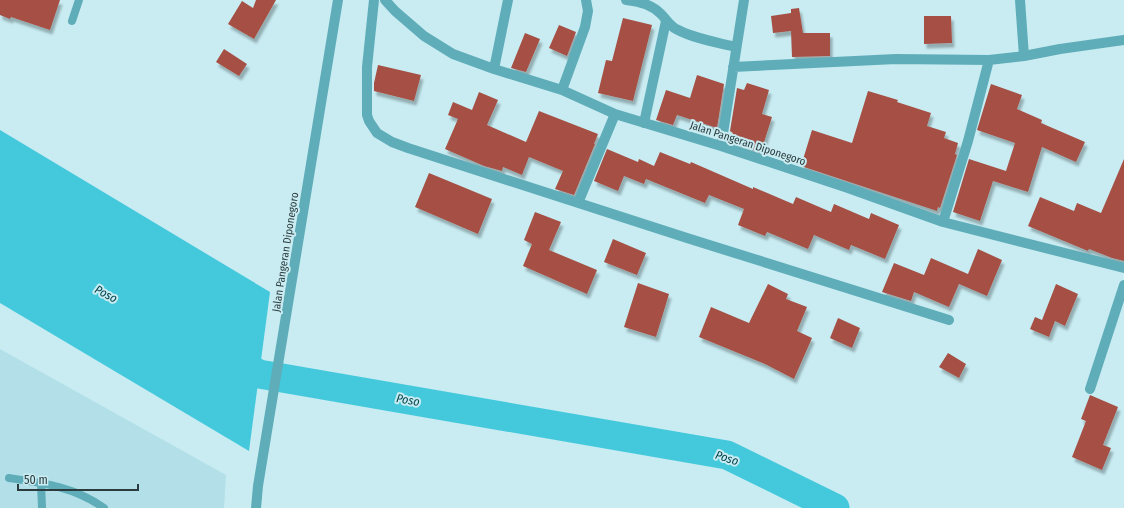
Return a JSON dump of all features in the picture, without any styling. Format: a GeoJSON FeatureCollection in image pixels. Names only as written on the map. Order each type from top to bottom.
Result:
{"type":"FeatureCollection","features":[{"type":"Feature","properties":{"kind":"street","name":"Jalan Pangeran Diponegoro"},"geometry":{"type":"LineString","coordinates":[[256,508],[258,486],[338,0]]}},
{"type":"Feature","properties":{"kind":"street"},"geometry":{"type":"LineString","coordinates":[[374,0],[367,67],[367,115],[372,127],[377,133],[392,142],[578,203],[949,320]]}},
{"type":"Feature","properties":{"kind":"street","name":"Jalan Pangeran Diponegoro"},"geometry":{"type":"LineString","coordinates":[[385,0],[395,11],[424,36],[453,54],[494,69],[562,90],[616,114],[848,188],[943,222],[1124,268]]}},
{"type":"Feature","properties":{"kind":"street"},"geometry":{"type":"LineString","coordinates":[[494,69],[508,0]]}},
{"type":"Feature","properties":{"kind":"street"},"geometry":{"type":"LineString","coordinates":[[562,90],[585,27],[588,11],[586,0]]}},
{"type":"Feature","properties":{"kind":"street"},"geometry":{"type":"LineString","coordinates":[[626,0],[647,4],[661,13],[666,21],[675,28],[695,37],[736,47]]}},
{"type":"Feature","properties":{"kind":"street"},"geometry":{"type":"LineString","coordinates":[[720,146],[744,0]]}},
{"type":"Feature","properties":{"kind":"street"},"geometry":{"type":"LineString","coordinates":[[1020,0],[1024,56]]}},
{"type":"Feature","properties":{"kind":"street"},"geometry":{"type":"LineString","coordinates":[[644,123],[666,21]]}},
{"type":"Feature","properties":{"kind":"street"},"geometry":{"type":"LineString","coordinates":[[732,67],[896,60],[989,60],[1124,40]]}},
{"type":"Feature","properties":{"kind":"street"},"geometry":{"type":"LineString","coordinates":[[943,222],[968,141],[989,60]]}},
{"type":"Feature","properties":{"kind":"street"},"geometry":{"type":"LineString","coordinates":[[578,203],[616,114]]}},
{"type":"Feature","properties":{"kind":"street"},"geometry":{"type":"LineString","coordinates":[[1090,389],[1124,286]]}},
{"type":"Feature","properties":{"kind":"lane"},"geometry":{"type":"LineString","coordinates":[[72,21],[79,0]]}},
{"type":"Feature","properties":{"kind":"lane"},"geometry":{"type":"LineString","coordinates":[[9,478],[68,489],[90,499],[104,508]]}},
{"type":"Feature","properties":{"kind":"lane"},"geometry":{"type":"LineString","coordinates":[[41,483],[42,508]]}},
{"type":"Feature","properties":{"kind":"shaded area"},"geometry":{"type":"Polygon","coordinates":[[[0,349],[226,475],[224,508],[0,508],[0,349]]]}},
{"type":"Feature","properties":{"kind":"water"},"geometry":{"type":"Polygon","coordinates":[[[0,130],[270,292],[249,451],[0,303],[0,130]]]}},
{"type":"Feature","properties":{"kind":"building"},"geometry":{"type":"Polygon","coordinates":[[[0,0],[60,0],[50,30],[11,17],[10,19],[0,15],[0,0]]]}},
{"type":"Feature","properties":{"kind":"building"},"geometry":{"type":"Polygon","coordinates":[[[256,0],[276,0],[254,39],[228,24],[242,1],[253,8],[256,0]]]}},
{"type":"Feature","properties":{"kind":"building"},"geometry":{"type":"Polygon","coordinates":[[[799,8],[803,33],[830,33],[830,56],[792,57],[791,31],[773,33],[771,16],[791,13],[791,9],[799,8]]]}},
{"type":"Feature","properties":{"kind":"building"},"geometry":{"type":"Polygon","coordinates":[[[924,16],[951,16],[952,43],[924,44],[924,16]]]}},
{"type":"Feature","properties":{"kind":"building"},"geometry":{"type":"Polygon","coordinates":[[[623,18],[652,25],[633,101],[598,93],[606,60],[612,61],[623,18]]]}},
{"type":"Feature","properties":{"kind":"building"},"geometry":{"type":"Polygon","coordinates":[[[559,25],[576,32],[567,56],[549,48],[559,25]]]}},
{"type":"Feature","properties":{"kind":"building"},"geometry":{"type":"Polygon","coordinates":[[[525,33],[540,39],[526,72],[511,68],[525,33]]]}},
{"type":"Feature","properties":{"kind":"building"},"geometry":{"type":"Polygon","coordinates":[[[224,49],[247,64],[239,76],[216,62],[224,49]]]}},
{"type":"Feature","properties":{"kind":"building"},"geometry":{"type":"Polygon","coordinates":[[[378,65],[421,75],[414,101],[374,91],[374,83],[378,65]]]}},
{"type":"Feature","properties":{"kind":"building"},"geometry":{"type":"Polygon","coordinates":[[[697,75],[724,84],[717,128],[677,115],[673,125],[656,120],[666,90],[690,98],[697,75]]]}},
{"type":"Feature","properties":{"kind":"building"},"geometry":{"type":"Polygon","coordinates":[[[747,83],[769,90],[762,114],[772,117],[761,152],[730,142],[733,133],[730,131],[737,88],[744,90],[747,83]]]}},
{"type":"Feature","properties":{"kind":"building"},"geometry":{"type":"Polygon","coordinates":[[[991,84],[1022,95],[1017,109],[1042,120],[1041,123],[1085,142],[1076,162],[1042,147],[1028,192],[993,181],[980,221],[953,212],[969,159],[1006,171],[1015,143],[977,130],[991,84]]]}},
{"type":"Feature","properties":{"kind":"building"},"geometry":{"type":"Polygon","coordinates":[[[868,91],[898,100],[897,102],[931,113],[927,126],[946,132],[944,138],[958,143],[955,154],[957,155],[940,208],[938,207],[937,211],[801,166],[812,130],[852,143],[868,91]]]}},
{"type":"Feature","properties":{"kind":"building"},"geometry":{"type":"Polygon","coordinates":[[[479,92],[498,100],[487,125],[526,142],[539,111],[598,134],[574,195],[555,189],[563,171],[529,157],[522,175],[503,167],[502,171],[484,166],[445,149],[458,119],[448,115],[453,102],[472,110],[479,92]]]}},
{"type":"Feature","properties":{"kind":"building"},"geometry":{"type":"Polygon","coordinates":[[[607,149],[638,162],[639,159],[654,166],[660,152],[690,164],[691,162],[753,189],[753,187],[793,204],[796,197],[831,212],[834,204],[869,219],[871,213],[899,225],[885,259],[851,245],[849,250],[814,235],[808,249],[767,232],[765,236],[738,225],[744,209],[709,195],[705,203],[646,179],[644,184],[624,176],[618,191],[594,181],[607,149]]]}},
{"type":"Feature","properties":{"kind":"building"},"geometry":{"type":"Polygon","coordinates":[[[1124,159],[1124,261],[1089,249],[1088,251],[1028,226],[1040,197],[1074,211],[1077,203],[1101,213],[1124,159]]]}},
{"type":"Feature","properties":{"kind":"building"},"geometry":{"type":"Polygon","coordinates":[[[429,173],[492,199],[478,234],[415,207],[429,173]]]}},
{"type":"Feature","properties":{"kind":"building"},"geometry":{"type":"Polygon","coordinates":[[[535,212],[561,222],[549,250],[597,270],[587,294],[523,266],[532,244],[524,240],[535,212]]]}},
{"type":"Feature","properties":{"kind":"building"},"geometry":{"type":"Polygon","coordinates":[[[613,239],[646,253],[637,275],[604,262],[613,239]]]}},
{"type":"Feature","properties":{"kind":"building"},"geometry":{"type":"Polygon","coordinates":[[[978,249],[1002,260],[987,296],[959,284],[949,307],[914,292],[911,301],[882,292],[894,263],[924,275],[931,258],[968,274],[978,249]]]}},
{"type":"Feature","properties":{"kind":"building"},"geometry":{"type":"Polygon","coordinates":[[[638,283],[669,294],[656,337],[624,327],[638,283]]]}},
{"type":"Feature","properties":{"kind":"building"},"geometry":{"type":"Polygon","coordinates":[[[768,284],[788,294],[786,299],[807,307],[797,331],[812,338],[794,379],[765,364],[699,337],[711,307],[749,323],[768,284]]]}},
{"type":"Feature","properties":{"kind":"building"},"geometry":{"type":"Polygon","coordinates":[[[1056,284],[1078,294],[1065,326],[1055,321],[1049,337],[1030,329],[1035,317],[1042,320],[1056,284]]]}},
{"type":"Feature","properties":{"kind":"building"},"geometry":{"type":"Polygon","coordinates":[[[838,318],[860,328],[852,348],[830,338],[838,318]]]}},
{"type":"Feature","properties":{"kind":"building"},"geometry":{"type":"Polygon","coordinates":[[[948,353],[966,364],[959,378],[939,367],[948,353]]]}},
{"type":"Feature","properties":{"kind":"building"},"geometry":{"type":"Polygon","coordinates":[[[1090,395],[1118,407],[1103,445],[1111,448],[1102,470],[1072,457],[1086,421],[1081,419],[1090,395]]]}},
{"type":"Feature","properties":{"kind":"waterway","name":"Poso"},"geometry":{"type":"LineString","coordinates":[[224,356],[259,374],[727,455],[835,508]]}}]}
